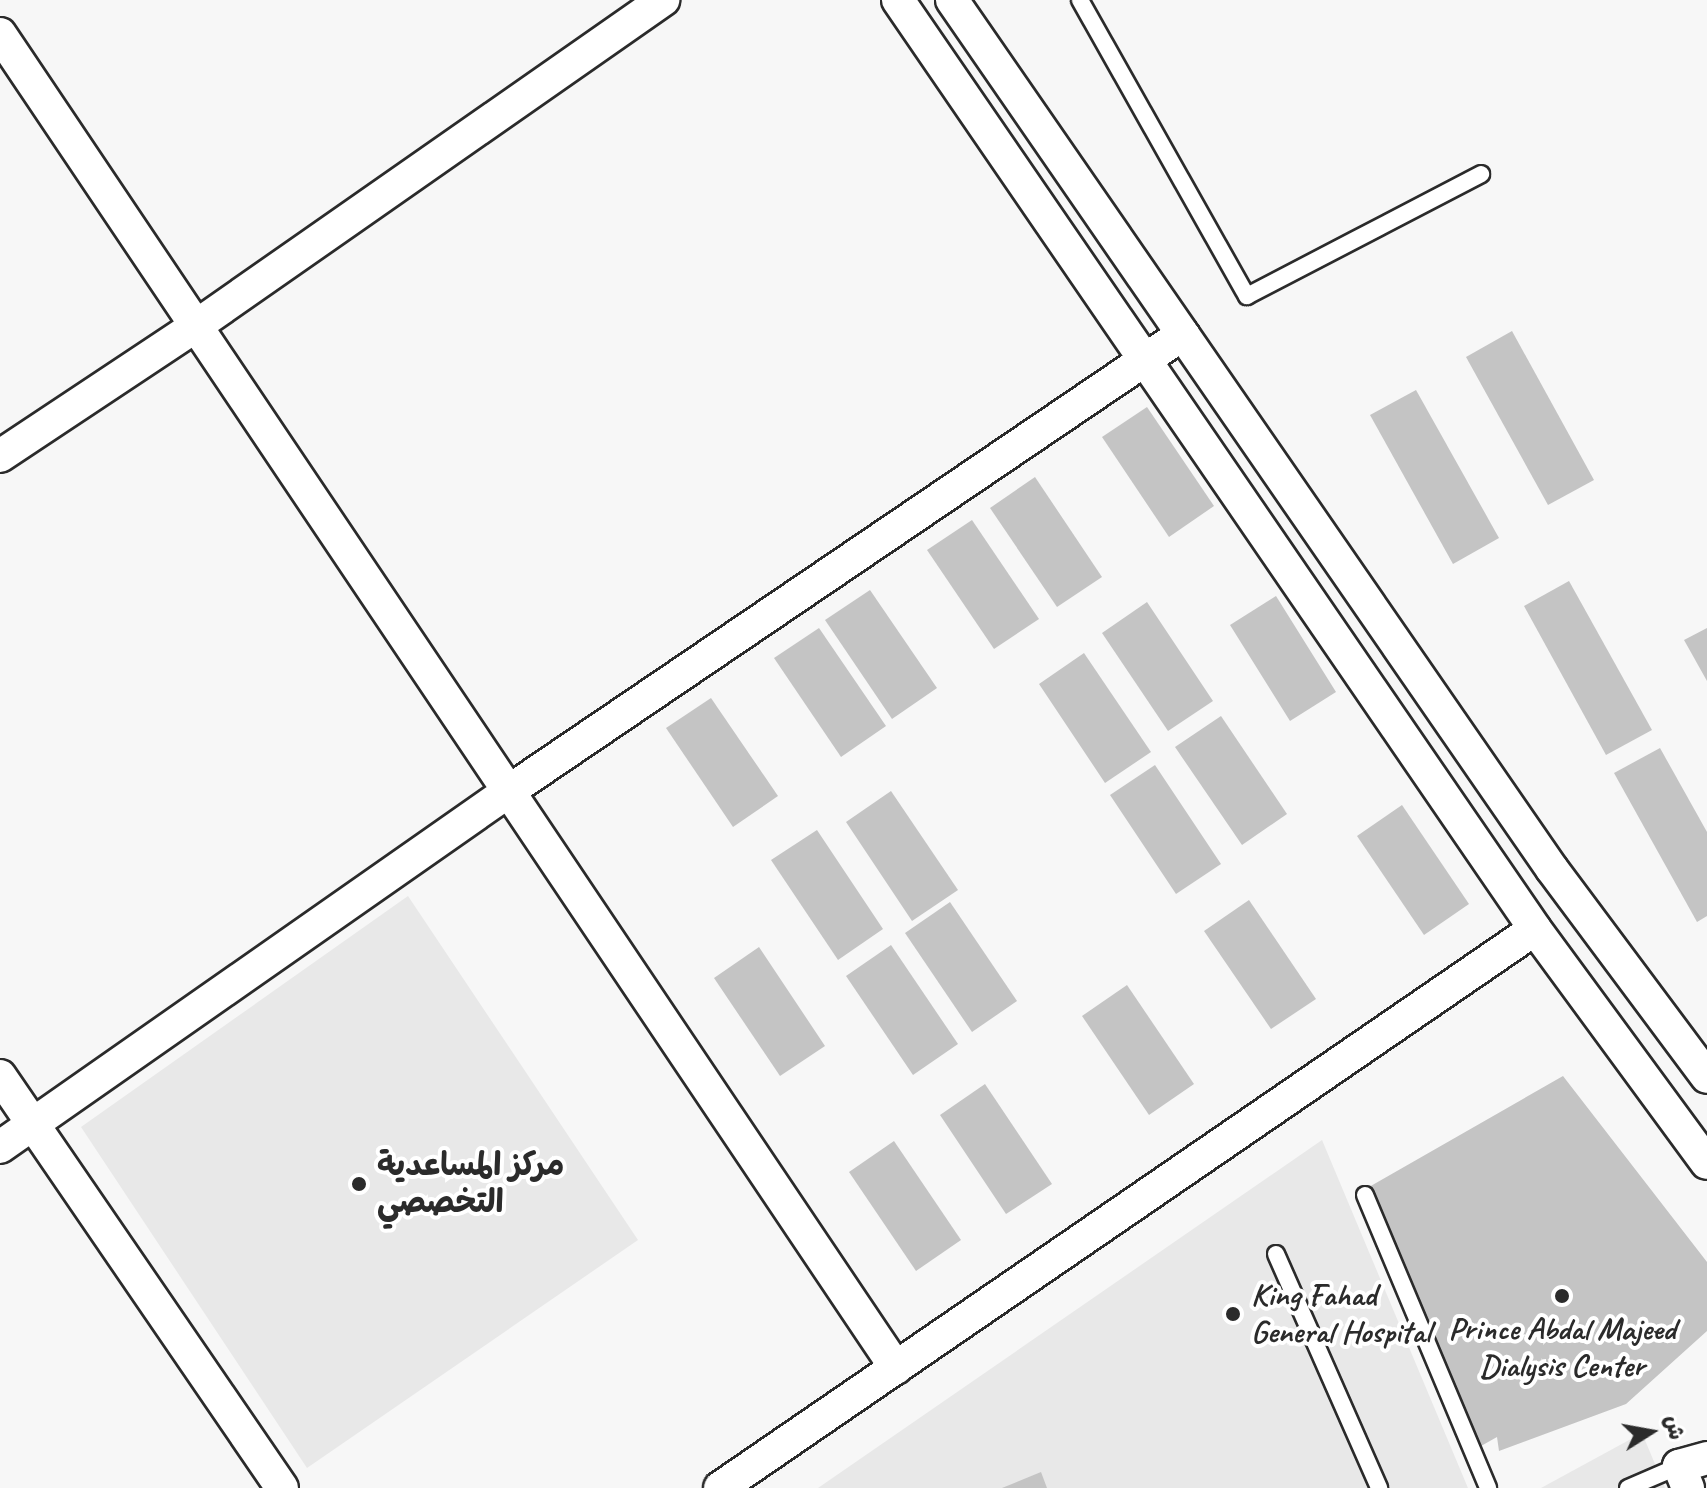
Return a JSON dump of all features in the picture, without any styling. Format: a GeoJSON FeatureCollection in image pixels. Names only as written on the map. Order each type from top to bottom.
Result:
{"type":"FeatureCollection","features":[{"type":"Feature","properties":{"kind":"street"},"geometry":{"type":"LineString","coordinates":[[0,456],[196,326],[663,0]]}},
{"type":"Feature","properties":{"kind":"street"},"geometry":{"type":"LineString","coordinates":[[898,0],[1535,929],[1707,1163]]}},
{"type":"Feature","properties":{"kind":"street"},"geometry":{"type":"LineString","coordinates":[[952,0],[1552,869],[1707,1077]]}},
{"type":"Feature","properties":{"kind":"street"},"geometry":{"type":"LineString","coordinates":[[0,34],[896,1368]]}},
{"type":"Feature","properties":{"kind":"street"},"geometry":{"type":"LineString","coordinates":[[0,1147],[509,791],[1183,334]]}},
{"type":"Feature","properties":{"kind":"street"},"geometry":{"type":"LineString","coordinates":[[720,1488],[1535,929]]}},
{"type":"Feature","properties":{"kind":"street"},"geometry":{"type":"LineString","coordinates":[[0,1076],[282,1488]]}},
{"type":"Feature","properties":{"kind":"lane"},"geometry":{"type":"LineString","coordinates":[[1080,0],[1247,296],[1481,174]]}},
{"type":"Feature","properties":{"kind":"lane"},"geometry":{"type":"LineString","coordinates":[[1365,1195],[1488,1488]]}},
{"type":"Feature","properties":{"kind":"lane"},"geometry":{"type":"LineString","coordinates":[[1276,1254],[1379,1488]]}},
{"type":"Feature","properties":{"kind":"lane"},"geometry":{"type":"LineString","coordinates":[[1628,1488],[1691,1471]]}},
{"type":"Feature","properties":{"kind":"shaded area","name":"مركز المساعدية التخصصي"},"geometry":{"type":"Polygon","coordinates":[[[408,896],[638,1240],[307,1468],[81,1127],[408,896]]]}},
{"type":"Feature","properties":{"kind":"shaded area","name":"King Fahad General Hospital"},"geometry":{"type":"Polygon","coordinates":[[[1322,1140],[1468,1488],[818,1488],[1322,1140]]]}},
{"type":"Feature","properties":{"kind":"shaded area"},"geometry":{"type":"Polygon","coordinates":[[[1642,1433],[1665,1488],[1541,1488],[1642,1433]]]}},
{"type":"Feature","properties":{"kind":"building"},"geometry":{"type":"Polygon","coordinates":[[[1512,331],[1594,480],[1548,505],[1466,357],[1512,331]]]}},
{"type":"Feature","properties":{"kind":"building"},"geometry":{"type":"Polygon","coordinates":[[[1416,390],[1499,538],[1453,564],[1370,415],[1416,390]]]}},
{"type":"Feature","properties":{"kind":"building"},"geometry":{"type":"Polygon","coordinates":[[[1147,407],[1214,506],[1169,537],[1102,437],[1147,407]]]}},
{"type":"Feature","properties":{"kind":"building"},"geometry":{"type":"Polygon","coordinates":[[[1035,477],[1102,577],[1057,607],[990,508],[1035,477]]]}},
{"type":"Feature","properties":{"kind":"building"},"geometry":{"type":"Polygon","coordinates":[[[972,520],[1039,619],[994,649],[927,550],[972,520]]]}},
{"type":"Feature","properties":{"kind":"building"},"geometry":{"type":"Polygon","coordinates":[[[1569,581],[1652,730],[1606,755],[1524,606],[1569,581]]]}},
{"type":"Feature","properties":{"kind":"building"},"geometry":{"type":"Polygon","coordinates":[[[870,590],[937,688],[892,719],[825,620],[870,590]]]}},
{"type":"Feature","properties":{"kind":"building"},"geometry":{"type":"Polygon","coordinates":[[[1276,596],[1336,692],[1290,721],[1230,625],[1276,596]]]}},
{"type":"Feature","properties":{"kind":"building"},"geometry":{"type":"Polygon","coordinates":[[[1147,602],[1213,701],[1168,731],[1102,633],[1147,602]]]}},
{"type":"Feature","properties":{"kind":"building"},"geometry":{"type":"Polygon","coordinates":[[[819,628],[886,726],[841,757],[774,658],[819,628]]]}},
{"type":"Feature","properties":{"kind":"building"},"geometry":{"type":"Polygon","coordinates":[[[1707,628],[1707,681],[1684,640],[1707,628]]]}},
{"type":"Feature","properties":{"kind":"building"},"geometry":{"type":"Polygon","coordinates":[[[1084,653],[1151,752],[1105,783],[1039,684],[1084,653]]]}},
{"type":"Feature","properties":{"kind":"building"},"geometry":{"type":"Polygon","coordinates":[[[711,698],[778,796],[733,827],[666,728],[711,698]]]}},
{"type":"Feature","properties":{"kind":"building"},"geometry":{"type":"Polygon","coordinates":[[[1221,716],[1287,814],[1242,845],[1175,747],[1221,716]]]}},
{"type":"Feature","properties":{"kind":"building"},"geometry":{"type":"Polygon","coordinates":[[[1660,748],[1707,832],[1707,916],[1697,922],[1614,773],[1660,748]]]}},
{"type":"Feature","properties":{"kind":"building"},"geometry":{"type":"Polygon","coordinates":[[[1155,765],[1221,864],[1176,894],[1110,795],[1155,765]]]}},
{"type":"Feature","properties":{"kind":"building"},"geometry":{"type":"Polygon","coordinates":[[[891,791],[958,890],[912,921],[846,822],[891,791]]]}},
{"type":"Feature","properties":{"kind":"building"},"geometry":{"type":"Polygon","coordinates":[[[1402,805],[1469,904],[1424,935],[1357,836],[1402,805]]]}},
{"type":"Feature","properties":{"kind":"building"},"geometry":{"type":"Polygon","coordinates":[[[817,830],[883,929],[838,960],[771,860],[817,830]]]}},
{"type":"Feature","properties":{"kind":"building"},"geometry":{"type":"Polygon","coordinates":[[[1249,900],[1316,999],[1271,1029],[1204,931],[1249,900]]]}},
{"type":"Feature","properties":{"kind":"building"},"geometry":{"type":"Polygon","coordinates":[[[950,902],[1017,1001],[972,1032],[905,933],[950,902]]]}},
{"type":"Feature","properties":{"kind":"building"},"geometry":{"type":"Polygon","coordinates":[[[891,945],[958,1044],[913,1075],[846,976],[891,945]]]}},
{"type":"Feature","properties":{"kind":"building"},"geometry":{"type":"Polygon","coordinates":[[[759,947],[825,1046],[780,1076],[714,978],[759,947]]]}},
{"type":"Feature","properties":{"kind":"building"},"geometry":{"type":"Polygon","coordinates":[[[1127,985],[1194,1084],[1149,1115],[1082,1016],[1127,985]]]}},
{"type":"Feature","properties":{"kind":"building","name":"Prince Abdal Majeed Dialysis Center"},"geometry":{"type":"Polygon","coordinates":[[[1563,1076],[1707,1262],[1707,1331],[1626,1404],[1499,1451],[1497,1437],[1481,1446],[1369,1187],[1563,1076]]]}},
{"type":"Feature","properties":{"kind":"building"},"geometry":{"type":"Polygon","coordinates":[[[985,1084],[1052,1184],[1006,1214],[940,1115],[985,1084]]]}},
{"type":"Feature","properties":{"kind":"building"},"geometry":{"type":"Polygon","coordinates":[[[894,1141],[961,1240],[916,1271],[849,1172],[894,1141]]]}},
{"type":"Feature","properties":{"kind":"building"},"geometry":{"type":"Polygon","coordinates":[[[1041,1472],[1047,1488],[1002,1488],[1041,1472]]]}},
{"type":"Feature","properties":{"kind":"place","name":"مركز المساعدية التخصصي"},"geometry":{"type":"Point","coordinates":[359,1184]}},
{"type":"Feature","properties":{"kind":"place","name":"Prince Abdal Majeed Dialysis Center"},"geometry":{"type":"Point","coordinates":[1562,1296]}},
{"type":"Feature","properties":{"kind":"place","name":"King Fahad General Hospital"},"geometry":{"type":"Point","coordinates":[1233,1314]}}]}
